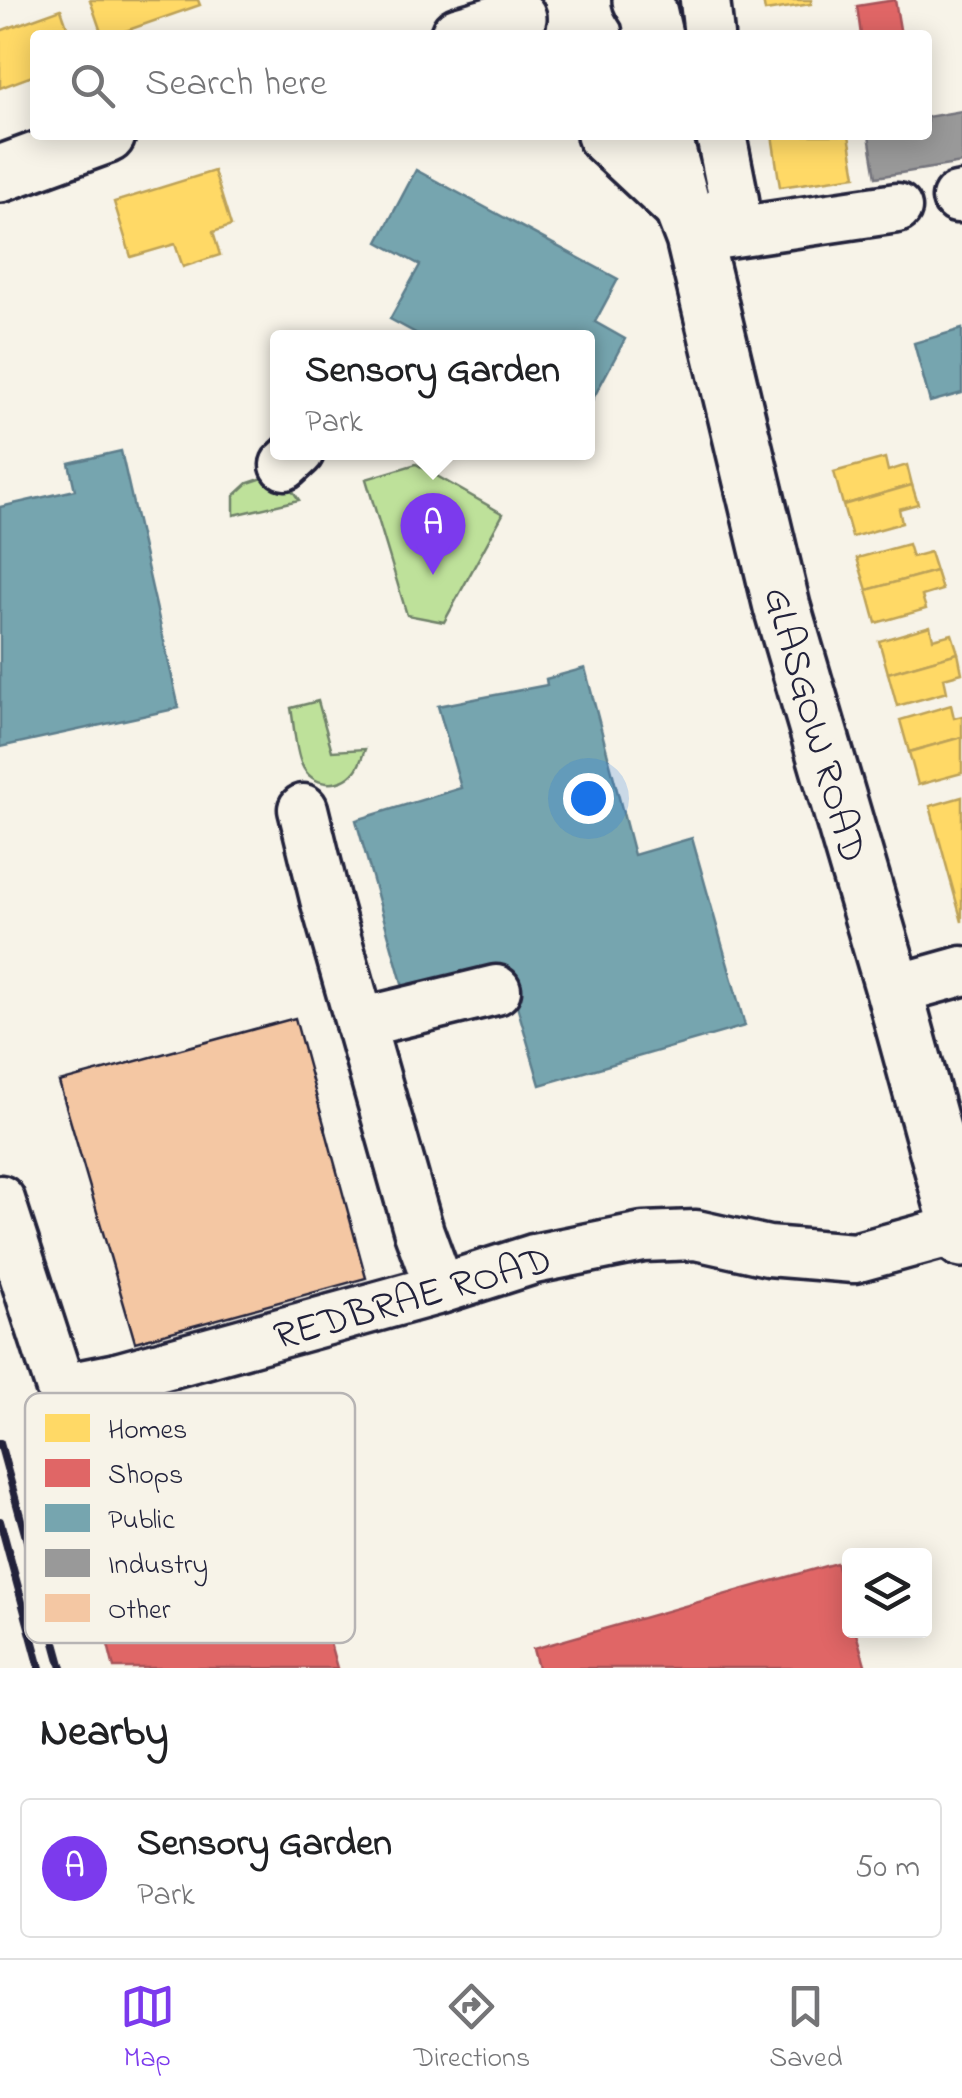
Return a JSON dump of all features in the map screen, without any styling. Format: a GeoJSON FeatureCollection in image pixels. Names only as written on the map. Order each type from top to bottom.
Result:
{"type":"FeatureCollection","features":[{"type":"Feature","properties":{"kind":"main road"},"geometry":{"type":"LineString","coordinates":[[641,0],[653,30]]}},
{"type":"Feature","properties":{"kind":"main road"},"geometry":{"type":"LineString","coordinates":[[477,30],[521,18]]}},
{"type":"Feature","properties":{"kind":"main road"},"geometry":{"type":"LineString","coordinates":[[0,174],[93,140]]}},
{"type":"Feature","properties":{"kind":"main road"},"geometry":{"type":"LineString","coordinates":[[610,140],[688,222]]}},
{"type":"Feature","properties":{"kind":"main road","name":"GLASGOW ROAD"},"geometry":{"type":"LineString","coordinates":[[664,140],[782,607],[961,1234]]}},
{"type":"Feature","properties":{"kind":"street"},"geometry":{"type":"LineString","coordinates":[[705,0],[708,30]]}},
{"type":"Feature","properties":{"kind":"street"},"geometry":{"type":"LineString","coordinates":[[688,222],[734,200],[722,140]]}},
{"type":"Feature","properties":{"kind":"street"},"geometry":{"type":"LineString","coordinates":[[688,222],[896,208]]}},
{"type":"Feature","properties":{"kind":"street"},"geometry":{"type":"LineString","coordinates":[[303,809],[418,1232],[440,1289]]}},
{"type":"Feature","properties":{"kind":"street"},"geometry":{"type":"LineString","coordinates":[[894,990],[962,971]]}},
{"type":"Feature","properties":{"kind":"street"},"geometry":{"type":"LineString","coordinates":[[360,1022],[496,990]]}},
{"type":"Feature","properties":{"kind":"street","name":"REDBRAE ROAD"},"geometry":{"type":"LineString","coordinates":[[0,1200],[61,1389],[117,1378],[440,1289],[534,1259],[643,1237],[696,1234],[768,1250],[854,1258],[961,1234]]}},
{"type":"Feature","properties":{"kind":"street"},"geometry":{"type":"LineString","coordinates":[[117,1378],[121,1393]]}},
{"type":"Feature","properties":{"kind":"green space"},"geometry":{"type":"Polygon","coordinates":[[[416,464],[503,514],[444,622],[407,615],[366,479],[416,464]]]}},
{"type":"Feature","properties":{"kind":"green space"},"geometry":{"type":"Polygon","coordinates":[[[266,477],[286,481],[299,500],[234,515],[234,496],[248,483],[266,477]]]}},
{"type":"Feature","properties":{"kind":"green space"},"geometry":{"type":"Polygon","coordinates":[[[318,701],[332,751],[365,749],[355,771],[334,783],[319,781],[306,772],[296,745],[291,708],[318,701]]]}},
{"type":"Feature","properties":{"kind":"building: Homes"},"geometry":{"type":"Polygon","coordinates":[[[90,0],[198,0],[200,5],[128,30],[100,30],[90,0]]]}},
{"type":"Feature","properties":{"kind":"building: Homes"},"geometry":{"type":"Polygon","coordinates":[[[763,0],[811,0],[811,4],[765,11],[763,0]]]}},
{"type":"Feature","properties":{"kind":"building: Homes"},"geometry":{"type":"Polygon","coordinates":[[[61,9],[68,30],[30,30],[30,77],[0,88],[0,31],[61,9]]]}},
{"type":"Feature","properties":{"kind":"building: Homes"},"geometry":{"type":"Polygon","coordinates":[[[773,140],[850,140],[856,176],[780,187],[773,140]]]}},
{"type":"Feature","properties":{"kind":"building: Homes"},"geometry":{"type":"Polygon","coordinates":[[[214,171],[231,226],[213,232],[220,255],[183,267],[175,244],[131,257],[114,202],[214,171]]]}},
{"type":"Feature","properties":{"kind":"building: Homes"},"geometry":{"type":"Polygon","coordinates":[[[885,458],[888,471],[907,465],[912,485],[843,505],[834,472],[885,458]]]}},
{"type":"Feature","properties":{"kind":"building: Homes"},"geometry":{"type":"Polygon","coordinates":[[[912,485],[918,504],[899,509],[902,523],[852,537],[843,505],[912,485]]]}},
{"type":"Feature","properties":{"kind":"building: Homes"},"geometry":{"type":"Polygon","coordinates":[[[908,544],[912,557],[930,552],[936,571],[867,590],[857,558],[908,544]]]}},
{"type":"Feature","properties":{"kind":"building: Homes"},"geometry":{"type":"Polygon","coordinates":[[[936,571],[942,590],[922,596],[926,609],[876,623],[867,590],[936,571]]]}},
{"type":"Feature","properties":{"kind":"building: Homes"},"geometry":{"type":"Polygon","coordinates":[[[930,626],[933,639],[952,634],[958,653],[888,673],[879,641],[930,626]]]}},
{"type":"Feature","properties":{"kind":"building: Homes"},"geometry":{"type":"Polygon","coordinates":[[[958,653],[962,673],[944,678],[947,692],[897,706],[888,673],[958,653]]]}},
{"type":"Feature","properties":{"kind":"building: Homes"},"geometry":{"type":"Polygon","coordinates":[[[951,705],[954,718],[962,716],[962,737],[909,752],[900,720],[951,705]]]}},
{"type":"Feature","properties":{"kind":"building: Homes"},"geometry":{"type":"Polygon","coordinates":[[[962,737],[962,773],[918,785],[909,752],[962,737]]]}},
{"type":"Feature","properties":{"kind":"building: Homes"},"geometry":{"type":"Polygon","coordinates":[[[962,797],[962,922],[930,806],[962,797]]]}},
{"type":"Feature","properties":{"kind":"building: Shops"},"geometry":{"type":"Polygon","coordinates":[[[895,0],[900,30],[860,30],[857,6],[895,0]]]}},
{"type":"Feature","properties":{"kind":"building: Shops"},"geometry":{"type":"Polygon","coordinates":[[[836,1563],[842,1584],[842,1638],[857,1638],[866,1668],[538,1668],[533,1649],[836,1563]]]}},
{"type":"Feature","properties":{"kind":"building: Shops"},"geometry":{"type":"Polygon","coordinates":[[[108,1643],[330,1643],[337,1668],[114,1668],[108,1643]]]}},
{"type":"Feature","properties":{"kind":"building: Public"},"geometry":{"type":"Polygon","coordinates":[[[416,170],[618,279],[595,322],[625,339],[595,395],[595,330],[410,330],[390,319],[420,265],[378,242],[416,170]]]}},
{"type":"Feature","properties":{"kind":"building: Public"},"geometry":{"type":"Polygon","coordinates":[[[962,329],[962,393],[930,402],[914,343],[962,329]]]}},
{"type":"Feature","properties":{"kind":"building: Public"},"geometry":{"type":"Polygon","coordinates":[[[121,451],[179,708],[0,747],[0,507],[75,490],[69,463],[121,451]]]}},
{"type":"Feature","properties":{"kind":"building: Public"},"geometry":{"type":"Polygon","coordinates":[[[585,668],[634,855],[692,838],[745,1026],[540,1085],[506,968],[406,997],[356,820],[461,788],[438,706],[547,685],[546,679],[585,668]]]}},
{"type":"Feature","properties":{"kind":"building: Industry"},"geometry":{"type":"Polygon","coordinates":[[[962,111],[962,163],[876,177],[870,140],[932,140],[932,116],[962,111]]]}},
{"type":"Feature","properties":{"kind":"building: Other"},"geometry":{"type":"Polygon","coordinates":[[[295,1018],[366,1278],[135,1342],[59,1082],[295,1018]]]}},
{"type":"Feature","properties":{"kind":"railway"},"geometry":{"type":"LineString","coordinates":[[0,1443],[25,1534]]}},
{"type":"Feature","properties":{"kind":"railway"},"geometry":{"type":"LineString","coordinates":[[0,1521],[25,1613]]}},
{"type":"Feature","properties":{"kind":"railway"},"geometry":{"type":"LineString","coordinates":[[33,1643],[40,1668]]}},
{"type":"Feature","properties":{"kind":"railway"},"geometry":{"type":"LineString","coordinates":[[55,1643],[62,1668]]}},
{"type":"Feature","properties":{"kind":"place","name":"Sensory Garden"},"geometry":{"type":"Point","coordinates":[433,575]}}]}
